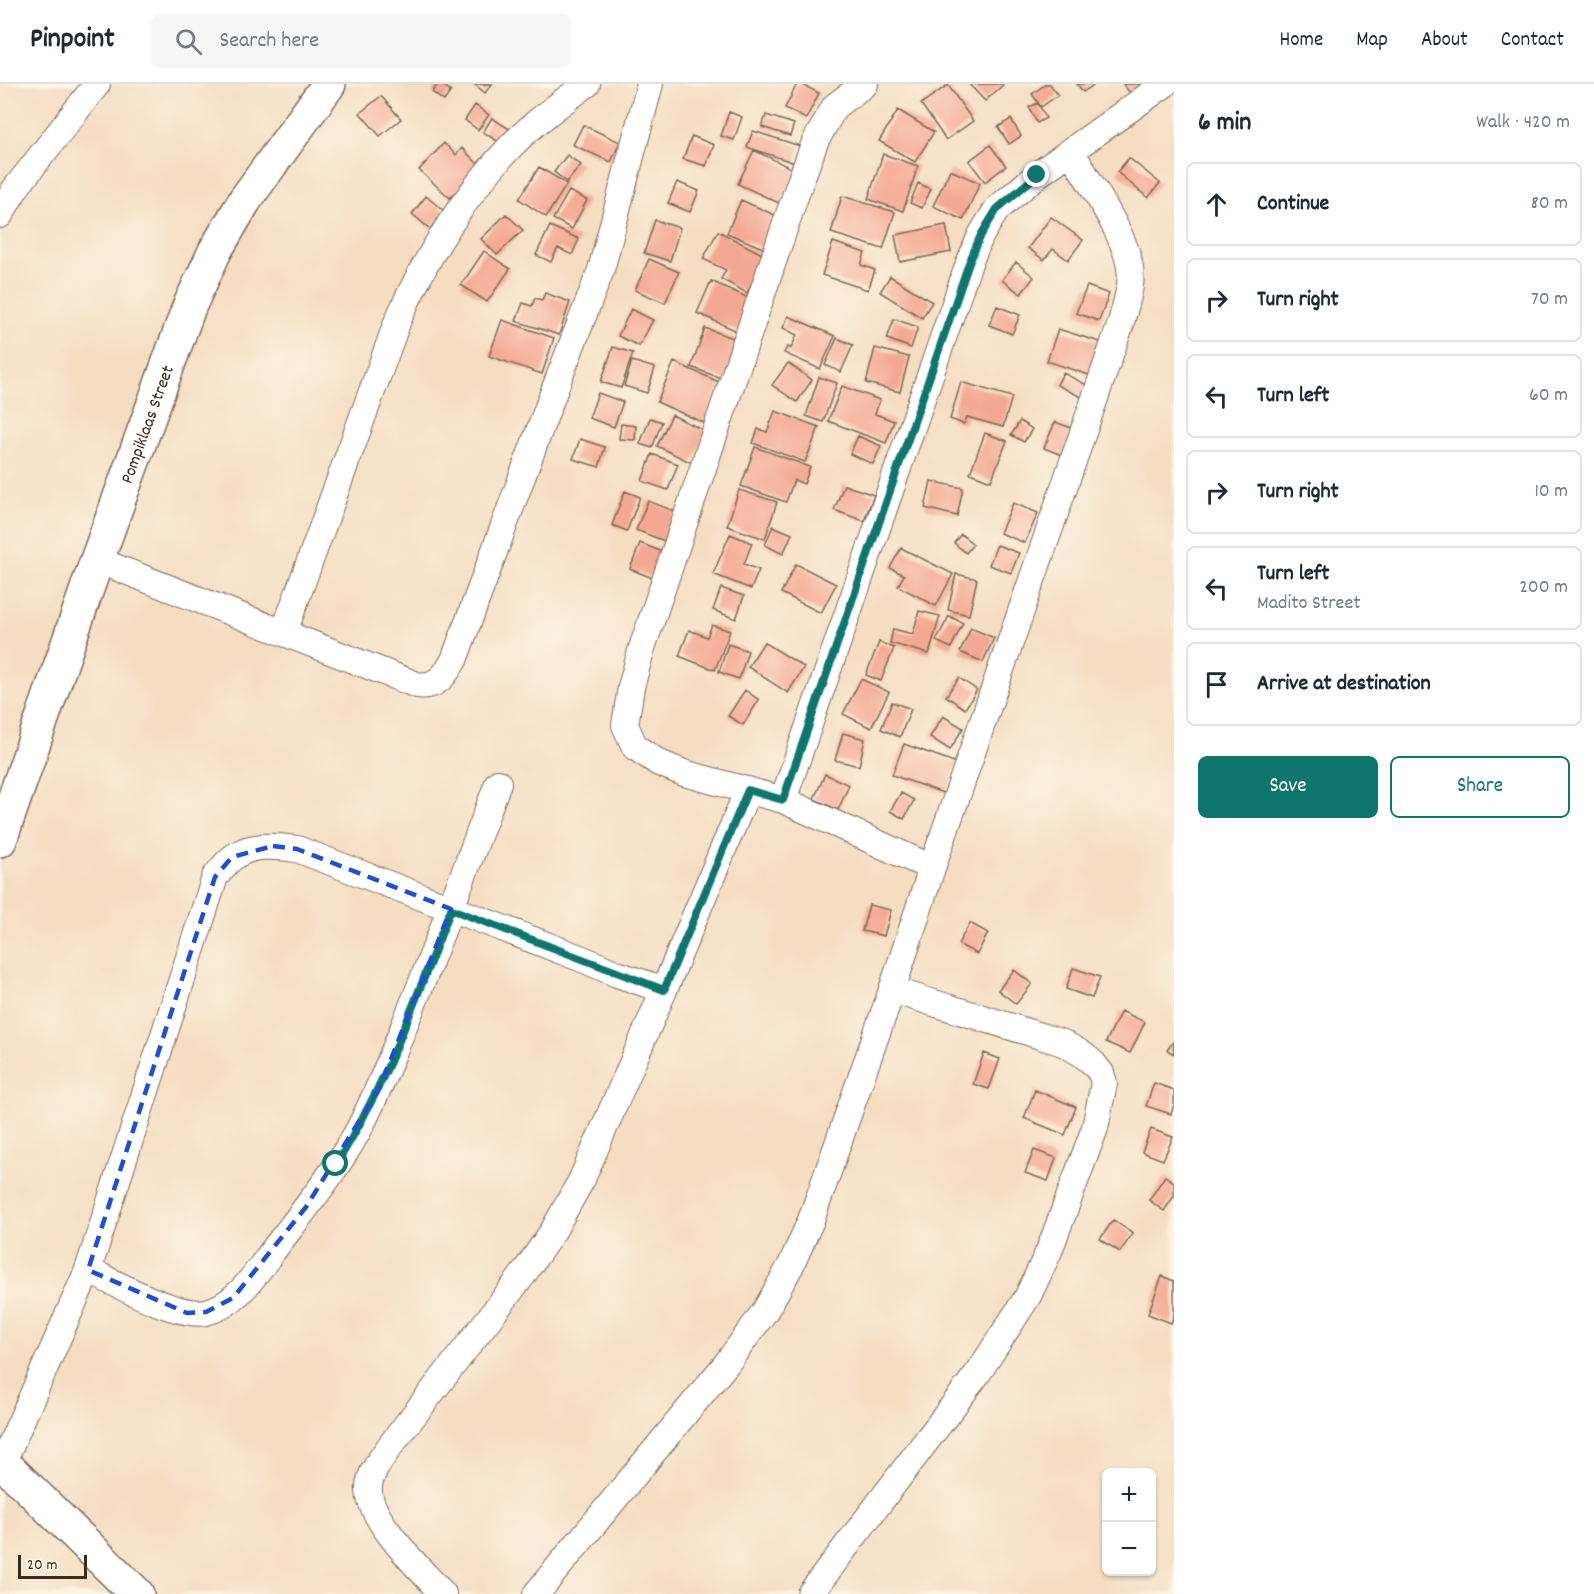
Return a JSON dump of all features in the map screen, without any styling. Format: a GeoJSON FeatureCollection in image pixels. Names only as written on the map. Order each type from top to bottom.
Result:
{"type":"FeatureCollection","features":[{"type":"Feature","properties":{"kind":"street"},"geometry":{"type":"LineString","coordinates":[[0,215],[15,189],[97,84]]}},
{"type":"Feature","properties":{"kind":"street","name":"Pompiklaas Street"},"geometry":{"type":"LineString","coordinates":[[0,840],[9,787],[98,560],[189,307],[215,251],[245,200],[329,84]]}},
{"type":"Feature","properties":{"kind":"street"},"geometry":{"type":"LineString","coordinates":[[284,632],[398,320],[439,239],[512,145],[537,122],[587,84]]}},
{"type":"Feature","properties":{"kind":"street"},"geometry":{"type":"LineString","coordinates":[[98,560],[417,685],[435,684],[449,670],[600,270],[650,84]]}},
{"type":"Feature","properties":{"kind":"street"},"geometry":{"type":"LineString","coordinates":[[865,84],[835,106],[816,142],[803,174],[641,651],[629,696],[625,726],[635,747],[659,763],[684,773],[783,800],[932,868]]}},
{"type":"Feature","properties":{"kind":"street"},"geometry":{"type":"LineString","coordinates":[[783,800],[969,263],[981,235],[997,209],[1037,175],[1165,84]]}},
{"type":"Feature","properties":{"kind":"street"},"geometry":{"type":"LineString","coordinates":[[537,1594],[727,1364],[765,1311],[811,1220],[1121,323],[1130,287],[1130,268],[1126,250],[1071,151]]}},
{"type":"Feature","properties":{"kind":"street"},"geometry":{"type":"LineString","coordinates":[[87,1270],[187,1313],[206,1312],[219,1306],[243,1288],[306,1207],[358,1131],[379,1089],[451,909],[498,783]]}},
{"type":"Feature","properties":{"kind":"street"},"geometry":{"type":"LineString","coordinates":[[443,1594],[386,1530],[374,1510],[369,1488],[375,1469],[390,1446],[522,1276],[553,1231],[582,1179],[748,790]]}},
{"type":"Feature","properties":{"kind":"street"},"geometry":{"type":"LineString","coordinates":[[137,1594],[1,1461],[87,1270],[215,877],[232,858],[250,848],[273,846],[297,849],[664,990]]}},
{"type":"Feature","properties":{"kind":"street"},"geometry":{"type":"LineString","coordinates":[[810,1594],[978,1373],[1028,1296],[1050,1251],[1095,1128],[1104,1083],[1101,1073],[1093,1064],[1082,1054],[1063,1043],[892,990]]}},
{"type":"Feature","properties":{"kind":"highlighted area"},"geometry":{"type":"Polygon","coordinates":[[[273,846],[297,849],[451,909],[379,1089],[306,1207],[233,1298],[206,1312],[187,1313],[88,1270],[215,877],[232,857],[273,846]]]}},
{"type":"Feature","properties":{"kind":"building"},"geometry":{"type":"Polygon","coordinates":[[[438,84],[451,91],[444,101],[432,92],[438,84]]]}},
{"type":"Feature","properties":{"kind":"building"},"geometry":{"type":"Polygon","coordinates":[[[474,84],[492,84],[485,93],[474,84]]]}},
{"type":"Feature","properties":{"kind":"building"},"geometry":{"type":"Polygon","coordinates":[[[797,84],[819,93],[806,119],[785,108],[797,84]]]}},
{"type":"Feature","properties":{"kind":"building"},"geometry":{"type":"Polygon","coordinates":[[[969,84],[1002,84],[1003,85],[985,101],[969,84]]]}},
{"type":"Feature","properties":{"kind":"building"},"geometry":{"type":"Polygon","coordinates":[[[1046,84],[1050,84],[1058,95],[1041,107],[1032,94],[1046,84]]]}},
{"type":"Feature","properties":{"kind":"building"},"geometry":{"type":"Polygon","coordinates":[[[1077,84],[1095,84],[1083,92],[1077,84]]]}},
{"type":"Feature","properties":{"kind":"building"},"geometry":{"type":"Polygon","coordinates":[[[1123,84],[1143,84],[1130,93],[1123,84]]]}},
{"type":"Feature","properties":{"kind":"building"},"geometry":{"type":"Polygon","coordinates":[[[948,85],[973,121],[946,140],[921,104],[948,85]]]}},
{"type":"Feature","properties":{"kind":"building"},"geometry":{"type":"Polygon","coordinates":[[[381,96],[401,119],[380,136],[360,113],[381,96]]]}},
{"type":"Feature","properties":{"kind":"building"},"geometry":{"type":"Polygon","coordinates":[[[1038,103],[1046,118],[1037,123],[1029,107],[1038,103]]]}},
{"type":"Feature","properties":{"kind":"building"},"geometry":{"type":"Polygon","coordinates":[[[475,105],[489,115],[478,130],[465,120],[475,105]]]}},
{"type":"Feature","properties":{"kind":"building"},"geometry":{"type":"Polygon","coordinates":[[[898,110],[934,132],[915,162],[879,141],[898,110]]]}},
{"type":"Feature","properties":{"kind":"building"},"geometry":{"type":"Polygon","coordinates":[[[729,112],[742,117],[734,140],[721,136],[729,112]]]}},
{"type":"Feature","properties":{"kind":"building"},"geometry":{"type":"Polygon","coordinates":[[[766,115],[794,124],[790,136],[762,127],[766,115]]]}},
{"type":"Feature","properties":{"kind":"building"},"geometry":{"type":"Polygon","coordinates":[[[492,118],[511,130],[502,144],[483,132],[492,118]]]}},
{"type":"Feature","properties":{"kind":"building"},"geometry":{"type":"Polygon","coordinates":[[[1011,119],[1021,136],[1009,144],[998,127],[1011,119]]]}},
{"type":"Feature","properties":{"kind":"building"},"geometry":{"type":"Polygon","coordinates":[[[583,125],[620,142],[611,162],[573,145],[583,125]]]}},
{"type":"Feature","properties":{"kind":"building"},"geometry":{"type":"Polygon","coordinates":[[[753,131],[800,146],[795,163],[747,147],[753,131]]]}},
{"type":"Feature","properties":{"kind":"building"},"geometry":{"type":"Polygon","coordinates":[[[692,136],[714,145],[706,166],[683,159],[692,136]]]}},
{"type":"Feature","properties":{"kind":"building"},"geometry":{"type":"Polygon","coordinates":[[[444,143],[456,155],[462,148],[480,166],[450,198],[419,170],[444,143]]]}},
{"type":"Feature","properties":{"kind":"building"},"geometry":{"type":"Polygon","coordinates":[[[990,145],[1006,166],[985,182],[969,161],[990,145]]]}},
{"type":"Feature","properties":{"kind":"building"},"geometry":{"type":"Polygon","coordinates":[[[754,150],[797,171],[781,204],[738,184],[754,150]]]}},
{"type":"Feature","properties":{"kind":"building"},"geometry":{"type":"Polygon","coordinates":[[[883,154],[918,166],[903,211],[868,199],[883,154]]]}},
{"type":"Feature","properties":{"kind":"building"},"geometry":{"type":"Polygon","coordinates":[[[567,155],[581,165],[567,182],[554,172],[567,155]]]}},
{"type":"Feature","properties":{"kind":"building"},"geometry":{"type":"Polygon","coordinates":[[[1129,158],[1160,183],[1148,198],[1117,172],[1129,158]]]}},
{"type":"Feature","properties":{"kind":"building"},"geometry":{"type":"Polygon","coordinates":[[[539,167],[567,184],[546,217],[519,199],[539,167]]]}},
{"type":"Feature","properties":{"kind":"building"},"geometry":{"type":"Polygon","coordinates":[[[950,170],[980,183],[963,220],[933,206],[950,170]]]}},
{"type":"Feature","properties":{"kind":"building"},"geometry":{"type":"Polygon","coordinates":[[[677,182],[699,191],[690,212],[668,203],[677,182]]]}},
{"type":"Feature","properties":{"kind":"building"},"geometry":{"type":"Polygon","coordinates":[[[918,183],[931,189],[922,208],[910,203],[918,183]]]}},
{"type":"Feature","properties":{"kind":"building"},"geometry":{"type":"Polygon","coordinates":[[[569,191],[587,200],[572,229],[553,219],[569,191]]]}},
{"type":"Feature","properties":{"kind":"building"},"geometry":{"type":"Polygon","coordinates":[[[426,196],[444,211],[430,229],[412,214],[426,196]]]}},
{"type":"Feature","properties":{"kind":"building"},"geometry":{"type":"Polygon","coordinates":[[[842,196],[895,212],[883,249],[831,233],[842,196]]]}},
{"type":"Feature","properties":{"kind":"building"},"geometry":{"type":"Polygon","coordinates":[[[741,200],[779,217],[765,249],[727,233],[741,200]]]}},
{"type":"Feature","properties":{"kind":"building"},"geometry":{"type":"Polygon","coordinates":[[[506,214],[523,230],[497,255],[481,239],[506,214]]]}},
{"type":"Feature","properties":{"kind":"building"},"geometry":{"type":"Polygon","coordinates":[[[1051,217],[1083,240],[1068,260],[1053,249],[1044,260],[1028,248],[1051,217]]]}},
{"type":"Feature","properties":{"kind":"building"},"geometry":{"type":"Polygon","coordinates":[[[655,220],[680,228],[670,261],[644,253],[655,220]]]}},
{"type":"Feature","properties":{"kind":"building"},"geometry":{"type":"Polygon","coordinates":[[[946,225],[951,252],[900,262],[895,235],[946,225]]]}},
{"type":"Feature","properties":{"kind":"building"},"geometry":{"type":"Polygon","coordinates":[[[550,226],[579,239],[572,255],[558,248],[551,262],[536,255],[550,226]]]}},
{"type":"Feature","properties":{"kind":"building"},"geometry":{"type":"Polygon","coordinates":[[[718,231],[766,256],[747,293],[721,279],[726,270],[703,259],[718,231]]]}},
{"type":"Feature","properties":{"kind":"building"},"geometry":{"type":"Polygon","coordinates":[[[833,242],[865,253],[861,265],[875,270],[868,290],[822,275],[833,242]]]}},
{"type":"Feature","properties":{"kind":"building"},"geometry":{"type":"Polygon","coordinates":[[[484,251],[510,269],[487,302],[461,285],[484,251]]]}},
{"type":"Feature","properties":{"kind":"building"},"geometry":{"type":"Polygon","coordinates":[[[649,259],[679,272],[665,303],[635,290],[649,259]]]}},
{"type":"Feature","properties":{"kind":"building"},"geometry":{"type":"Polygon","coordinates":[[[1016,262],[1034,277],[1021,294],[1002,280],[1016,262]]]}},
{"type":"Feature","properties":{"kind":"building"},"geometry":{"type":"Polygon","coordinates":[[[890,276],[932,302],[922,318],[880,292],[890,276]]]}},
{"type":"Feature","properties":{"kind":"building"},"geometry":{"type":"Polygon","coordinates":[[[711,281],[753,300],[739,332],[697,313],[711,281]]]}},
{"type":"Feature","properties":{"kind":"building"},"geometry":{"type":"Polygon","coordinates":[[[1087,286],[1109,294],[1099,321],[1076,313],[1087,286]]]}},
{"type":"Feature","properties":{"kind":"building"},"geometry":{"type":"Polygon","coordinates":[[[545,293],[570,302],[559,335],[516,321],[523,303],[532,306],[535,298],[542,300],[545,293]]]}},
{"type":"Feature","properties":{"kind":"building"},"geometry":{"type":"Polygon","coordinates":[[[997,306],[1020,315],[1012,334],[989,325],[997,306]]]}},
{"type":"Feature","properties":{"kind":"building"},"geometry":{"type":"Polygon","coordinates":[[[631,309],[653,320],[639,346],[618,336],[631,309]]]}},
{"type":"Feature","properties":{"kind":"building"},"geometry":{"type":"Polygon","coordinates":[[[788,316],[835,336],[820,369],[784,353],[787,347],[791,348],[797,335],[783,328],[788,316]]]}},
{"type":"Feature","properties":{"kind":"building"},"geometry":{"type":"Polygon","coordinates":[[[894,319],[918,327],[911,348],[887,339],[894,319]]]}},
{"type":"Feature","properties":{"kind":"building"},"geometry":{"type":"Polygon","coordinates":[[[502,320],[554,338],[542,374],[489,356],[502,320]]]}},
{"type":"Feature","properties":{"kind":"building"},"geometry":{"type":"Polygon","coordinates":[[[705,328],[750,344],[726,380],[691,367],[705,328]]]}},
{"type":"Feature","properties":{"kind":"building"},"geometry":{"type":"Polygon","coordinates":[[[1058,329],[1103,343],[1092,376],[1047,361],[1058,329]]]}},
{"type":"Feature","properties":{"kind":"building"},"geometry":{"type":"Polygon","coordinates":[[[837,338],[853,345],[841,372],[825,365],[837,338]]]}},
{"type":"Feature","properties":{"kind":"building"},"geometry":{"type":"Polygon","coordinates":[[[613,347],[633,353],[621,388],[601,382],[613,347]]]}},
{"type":"Feature","properties":{"kind":"building"},"geometry":{"type":"Polygon","coordinates":[[[875,348],[909,357],[900,392],[866,383],[875,348]]]}},
{"type":"Feature","properties":{"kind":"building"},"geometry":{"type":"Polygon","coordinates":[[[632,361],[655,368],[647,393],[624,386],[632,361]]]}},
{"type":"Feature","properties":{"kind":"building"},"geometry":{"type":"Polygon","coordinates":[[[674,362],[721,383],[704,423],[657,402],[674,362]]]}},
{"type":"Feature","properties":{"kind":"building"},"geometry":{"type":"Polygon","coordinates":[[[788,363],[812,380],[797,402],[772,385],[788,363]]]}},
{"type":"Feature","properties":{"kind":"building"},"geometry":{"type":"Polygon","coordinates":[[[1063,373],[1093,388],[1087,400],[1057,385],[1063,373]]]}},
{"type":"Feature","properties":{"kind":"building"},"geometry":{"type":"Polygon","coordinates":[[[819,377],[837,383],[823,422],[806,416],[819,377]]]}},
{"type":"Feature","properties":{"kind":"building"},"geometry":{"type":"Polygon","coordinates":[[[961,382],[1012,397],[1003,427],[967,417],[964,424],[950,419],[961,382]]]}},
{"type":"Feature","properties":{"kind":"building"},"geometry":{"type":"Polygon","coordinates":[[[842,386],[880,400],[875,414],[894,421],[886,443],[828,421],[842,386]]]}},
{"type":"Feature","properties":{"kind":"building"},"geometry":{"type":"Polygon","coordinates":[[[598,393],[623,402],[614,427],[589,418],[598,393]]]}},
{"type":"Feature","properties":{"kind":"building"},"geometry":{"type":"Polygon","coordinates":[[[775,411],[819,427],[805,462],[753,443],[758,429],[767,432],[775,411]]]}},
{"type":"Feature","properties":{"kind":"building"},"geometry":{"type":"Polygon","coordinates":[[[672,415],[707,432],[692,463],[657,446],[672,415]]]}},
{"type":"Feature","properties":{"kind":"building"},"geometry":{"type":"Polygon","coordinates":[[[650,418],[662,422],[652,448],[640,444],[650,418]]]}},
{"type":"Feature","properties":{"kind":"building"},"geometry":{"type":"Polygon","coordinates":[[[1020,421],[1032,429],[1024,442],[1011,435],[1020,421]]]}},
{"type":"Feature","properties":{"kind":"building"},"geometry":{"type":"Polygon","coordinates":[[[1055,422],[1077,430],[1067,457],[1044,448],[1055,422]]]}},
{"type":"Feature","properties":{"kind":"building"},"geometry":{"type":"Polygon","coordinates":[[[621,424],[636,426],[635,440],[619,439],[621,424]]]}},
{"type":"Feature","properties":{"kind":"building"},"geometry":{"type":"Polygon","coordinates":[[[985,433],[1007,441],[991,481],[970,473],[985,433]]]}},
{"type":"Feature","properties":{"kind":"building"},"geometry":{"type":"Polygon","coordinates":[[[858,436],[881,446],[873,464],[850,454],[858,436]]]}},
{"type":"Feature","properties":{"kind":"building"},"geometry":{"type":"Polygon","coordinates":[[[580,439],[605,447],[599,467],[573,459],[580,439]]]}},
{"type":"Feature","properties":{"kind":"building"},"geometry":{"type":"Polygon","coordinates":[[[755,447],[810,467],[804,484],[794,480],[786,502],[741,486],[755,447]]]}},
{"type":"Feature","properties":{"kind":"building"},"geometry":{"type":"Polygon","coordinates":[[[652,454],[678,464],[668,490],[642,481],[652,454]]]}},
{"type":"Feature","properties":{"kind":"building"},"geometry":{"type":"Polygon","coordinates":[[[931,481],[963,488],[957,516],[925,508],[931,481]]]}},
{"type":"Feature","properties":{"kind":"building"},"geometry":{"type":"Polygon","coordinates":[[[844,485],[874,495],[864,521],[834,510],[844,485]]]}},
{"type":"Feature","properties":{"kind":"building"},"geometry":{"type":"Polygon","coordinates":[[[739,490],[777,502],[765,539],[727,526],[739,490]]]}},
{"type":"Feature","properties":{"kind":"building"},"geometry":{"type":"Polygon","coordinates":[[[625,491],[640,497],[627,531],[612,525],[625,491]]]}},
{"type":"Feature","properties":{"kind":"building"},"geometry":{"type":"Polygon","coordinates":[[[648,501],[687,516],[675,545],[636,530],[648,501]]]}},
{"type":"Feature","properties":{"kind":"building"},"geometry":{"type":"Polygon","coordinates":[[[1013,503],[1038,513],[1025,543],[1000,533],[1013,503]]]}},
{"type":"Feature","properties":{"kind":"building"},"geometry":{"type":"Polygon","coordinates":[[[773,526],[792,534],[783,554],[765,545],[773,526]]]}},
{"type":"Feature","properties":{"kind":"building"},"geometry":{"type":"Polygon","coordinates":[[[730,534],[752,543],[744,564],[759,570],[751,589],[713,574],[730,534]]]}},
{"type":"Feature","properties":{"kind":"building"},"geometry":{"type":"Polygon","coordinates":[[[961,534],[973,544],[966,553],[954,543],[961,534]]]}},
{"type":"Feature","properties":{"kind":"building"},"geometry":{"type":"Polygon","coordinates":[[[640,543],[665,553],[655,579],[630,569],[640,543]]]}},
{"type":"Feature","properties":{"kind":"building"},"geometry":{"type":"Polygon","coordinates":[[[997,545],[1019,553],[1011,573],[989,565],[997,545]]]}},
{"type":"Feature","properties":{"kind":"building"},"geometry":{"type":"Polygon","coordinates":[[[901,548],[953,574],[936,606],[898,586],[904,575],[890,568],[901,548]]]}},
{"type":"Feature","properties":{"kind":"building"},"geometry":{"type":"Polygon","coordinates":[[[796,564],[836,584],[821,613],[781,593],[796,564]]]}},
{"type":"Feature","properties":{"kind":"building"},"geometry":{"type":"Polygon","coordinates":[[[956,574],[977,579],[969,615],[948,610],[956,574]]]}},
{"type":"Feature","properties":{"kind":"building"},"geometry":{"type":"Polygon","coordinates":[[[721,588],[744,596],[736,619],[713,610],[721,588]]]}},
{"type":"Feature","properties":{"kind":"building"},"geometry":{"type":"Polygon","coordinates":[[[919,611],[940,616],[929,654],[890,643],[893,629],[913,634],[919,611]]]}},
{"type":"Feature","properties":{"kind":"building"},"geometry":{"type":"Polygon","coordinates":[[[949,616],[963,623],[951,648],[936,641],[949,616]]]}},
{"type":"Feature","properties":{"kind":"building"},"geometry":{"type":"Polygon","coordinates":[[[712,625],[730,631],[715,670],[679,656],[689,630],[707,637],[712,625]]]}},
{"type":"Feature","properties":{"kind":"building"},"geometry":{"type":"Polygon","coordinates":[[[971,628],[994,638],[983,662],[960,652],[971,628]]]}},
{"type":"Feature","properties":{"kind":"building"},"geometry":{"type":"Polygon","coordinates":[[[764,642],[804,667],[788,693],[748,667],[764,642]]]}},
{"type":"Feature","properties":{"kind":"building"},"geometry":{"type":"Polygon","coordinates":[[[879,642],[894,648],[881,681],[866,675],[879,642]]]}},
{"type":"Feature","properties":{"kind":"building"},"geometry":{"type":"Polygon","coordinates":[[[728,644],[748,651],[739,679],[719,672],[728,644]]]}},
{"type":"Feature","properties":{"kind":"building"},"geometry":{"type":"Polygon","coordinates":[[[959,678],[977,690],[965,709],[946,696],[959,678]]]}},
{"type":"Feature","properties":{"kind":"building"},"geometry":{"type":"Polygon","coordinates":[[[861,679],[889,692],[871,728],[843,714],[861,679]]]}},
{"type":"Feature","properties":{"kind":"building"},"geometry":{"type":"Polygon","coordinates":[[[745,690],[759,700],[743,725],[728,716],[745,690]]]}},
{"type":"Feature","properties":{"kind":"building"},"geometry":{"type":"Polygon","coordinates":[[[892,702],[911,709],[900,737],[881,729],[892,702]]]}},
{"type":"Feature","properties":{"kind":"building"},"geometry":{"type":"Polygon","coordinates":[[[943,716],[963,728],[950,750],[930,737],[943,716]]]}},
{"type":"Feature","properties":{"kind":"building"},"geometry":{"type":"Polygon","coordinates":[[[843,733],[865,739],[859,766],[835,760],[843,733]]]}},
{"type":"Feature","properties":{"kind":"building"},"geometry":{"type":"Polygon","coordinates":[[[904,744],[957,763],[946,794],[892,775],[904,744]]]}},
{"type":"Feature","properties":{"kind":"building"},"geometry":{"type":"Polygon","coordinates":[[[825,774],[849,785],[838,810],[814,799],[825,774]]]}},
{"type":"Feature","properties":{"kind":"building"},"geometry":{"type":"Polygon","coordinates":[[[901,793],[914,800],[904,819],[890,811],[901,793]]]}},
{"type":"Feature","properties":{"kind":"building"},"geometry":{"type":"Polygon","coordinates":[[[869,905],[891,910],[884,936],[862,931],[869,905]]]}},
{"type":"Feature","properties":{"kind":"building"},"geometry":{"type":"Polygon","coordinates":[[[970,923],[988,933],[977,954],[958,944],[970,923]]]}},
{"type":"Feature","properties":{"kind":"building"},"geometry":{"type":"Polygon","coordinates":[[[1073,968],[1100,977],[1092,998],[1066,989],[1073,968]]]}},
{"type":"Feature","properties":{"kind":"building"},"geometry":{"type":"Polygon","coordinates":[[[1014,970],[1032,984],[1016,1004],[998,990],[1014,970]]]}},
{"type":"Feature","properties":{"kind":"building"},"geometry":{"type":"Polygon","coordinates":[[[1121,1011],[1145,1022],[1130,1053],[1106,1042],[1121,1011]]]}},
{"type":"Feature","properties":{"kind":"building"},"geometry":{"type":"Polygon","coordinates":[[[1174,1041],[1174,1054],[1167,1050],[1174,1041]]]}},
{"type":"Feature","properties":{"kind":"building"},"geometry":{"type":"Polygon","coordinates":[[[984,1053],[1000,1059],[989,1089],[973,1084],[984,1053]]]}},
{"type":"Feature","properties":{"kind":"building"},"geometry":{"type":"Polygon","coordinates":[[[1154,1083],[1174,1090],[1171,1114],[1146,1106],[1154,1083]]]}},
{"type":"Feature","properties":{"kind":"building"},"geometry":{"type":"Polygon","coordinates":[[[1035,1090],[1076,1107],[1065,1135],[1024,1118],[1035,1090]]]}},
{"type":"Feature","properties":{"kind":"building"},"geometry":{"type":"Polygon","coordinates":[[[1151,1129],[1173,1137],[1163,1160],[1142,1152],[1151,1129]]]}},
{"type":"Feature","properties":{"kind":"building"},"geometry":{"type":"Polygon","coordinates":[[[1034,1150],[1056,1158],[1048,1181],[1025,1173],[1034,1150]]]}},
{"type":"Feature","properties":{"kind":"building"},"geometry":{"type":"Polygon","coordinates":[[[1165,1176],[1174,1182],[1174,1196],[1164,1211],[1149,1200],[1165,1176]]]}},
{"type":"Feature","properties":{"kind":"building"},"geometry":{"type":"Polygon","coordinates":[[[1113,1220],[1133,1233],[1120,1252],[1100,1239],[1113,1220]]]}},
{"type":"Feature","properties":{"kind":"building"},"geometry":{"type":"Polygon","coordinates":[[[1162,1276],[1174,1281],[1174,1315],[1171,1323],[1148,1314],[1162,1276]]]}},
{"type":"Feature","properties":{"kind":"route"},"geometry":{"type":"LineString","coordinates":[[336,1164],[358,1131],[379,1089],[451,909],[664,990],[748,790],[783,800],[969,263],[981,235],[997,209],[1037,175]]}}]}
